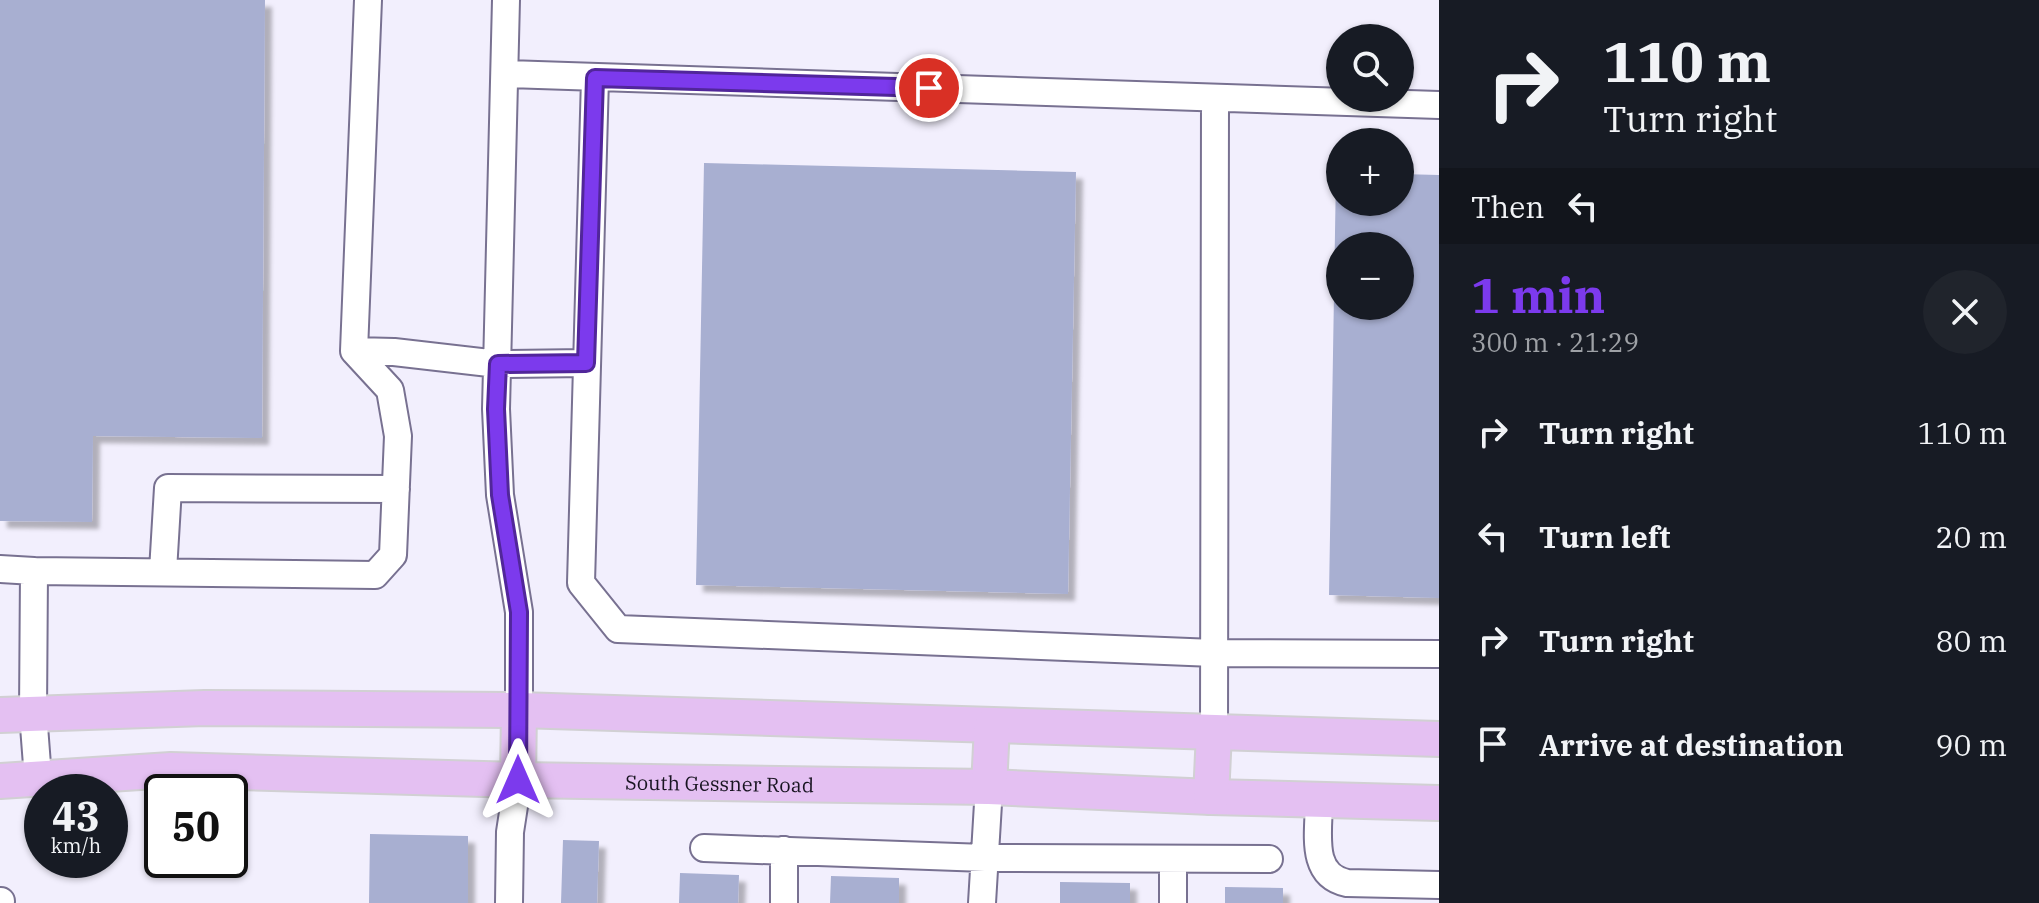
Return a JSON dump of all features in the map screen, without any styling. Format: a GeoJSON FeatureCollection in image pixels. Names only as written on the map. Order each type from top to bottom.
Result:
{"type":"FeatureCollection","features":[{"type":"Feature","properties":{"kind":"main road"},"geometry":{"type":"LineString","coordinates":[[17,714],[205,708],[519,710],[1439,739]]}},
{"type":"Feature","properties":{"kind":"main road"},"geometry":{"type":"LineString","coordinates":[[518,780],[519,710]]}},
{"type":"Feature","properties":{"kind":"main road"},"geometry":{"type":"LineString","coordinates":[[989,787],[992,726]]}},
{"type":"Feature","properties":{"kind":"main road"},"geometry":{"type":"LineString","coordinates":[[1211,797],[1214,733]]}},
{"type":"Feature","properties":{"kind":"main road","name":"South Gessner Road"},"geometry":{"type":"LineString","coordinates":[[104,774],[171,770],[518,780],[989,787],[1439,803]]}},
{"type":"Feature","properties":{"kind":"main road","name":"South Gessner Road"},"geometry":{"type":"LineString","coordinates":[[0,781],[24,779]]}},
{"type":"Feature","properties":{"kind":"street"},"geometry":{"type":"LineString","coordinates":[[0,569],[375,575],[393,555],[398,436],[390,390],[354,351],[368,0]]}},
{"type":"Feature","properties":{"kind":"street"},"geometry":{"type":"LineString","coordinates":[[506,0],[496,409],[500,495],[519,612],[519,710]]}},
{"type":"Feature","properties":{"kind":"street"},"geometry":{"type":"LineString","coordinates":[[505,74],[1439,105]]}},
{"type":"Feature","properties":{"kind":"street"},"geometry":{"type":"LineString","coordinates":[[595,78],[581,583],[618,629],[1214,653],[1439,654]]}},
{"type":"Feature","properties":{"kind":"street"},"geometry":{"type":"LineString","coordinates":[[1214,733],[1215,98]]}},
{"type":"Feature","properties":{"kind":"street"},"geometry":{"type":"LineString","coordinates":[[354,351],[394,352],[498,364],[586,363]]}},
{"type":"Feature","properties":{"kind":"street"},"geometry":{"type":"LineString","coordinates":[[163,571],[168,488],[396,489]]}},
{"type":"Feature","properties":{"kind":"street"},"geometry":{"type":"LineString","coordinates":[[34,571],[17,714],[37,774]]}},
{"type":"Feature","properties":{"kind":"street"},"geometry":{"type":"LineString","coordinates":[[509,903],[510,832],[518,780]]}},
{"type":"Feature","properties":{"kind":"street"},"geometry":{"type":"LineString","coordinates":[[982,903],[989,787]]}},
{"type":"Feature","properties":{"kind":"street"},"geometry":{"type":"LineString","coordinates":[[1319,800],[1320,862],[1327,875],[1334,880],[1439,885]]}},
{"type":"Feature","properties":{"kind":"street"},"geometry":{"type":"LineString","coordinates":[[704,848],[985,858],[1269,859]]}},
{"type":"Feature","properties":{"kind":"street"},"geometry":{"type":"LineString","coordinates":[[784,850],[784,903]]}},
{"type":"Feature","properties":{"kind":"street"},"geometry":{"type":"LineString","coordinates":[[1173,859],[1173,903]]}},
{"type":"Feature","properties":{"kind":"building"},"geometry":{"type":"Polygon","coordinates":[[[0,0],[265,0],[262,438],[93,436],[92,522],[0,521],[0,0]]]}},
{"type":"Feature","properties":{"kind":"building"},"geometry":{"type":"Polygon","coordinates":[[[704,163],[1076,172],[1068,594],[696,585],[704,163]]]}},
{"type":"Feature","properties":{"kind":"building"},"geometry":{"type":"Polygon","coordinates":[[[1414,174],[1439,175],[1439,598],[1329,595],[1334,320],[1414,320],[1414,232],[1335,232],[1335,216],[1414,216],[1414,174]]]}},
{"type":"Feature","properties":{"kind":"building"},"geometry":{"type":"Polygon","coordinates":[[[370,834],[468,836],[468,903],[369,903],[370,834]]]}},
{"type":"Feature","properties":{"kind":"building"},"geometry":{"type":"Polygon","coordinates":[[[563,840],[599,841],[597,903],[561,903],[563,840]]]}},
{"type":"Feature","properties":{"kind":"building"},"geometry":{"type":"Polygon","coordinates":[[[680,873],[739,875],[738,903],[679,903],[680,873]]]}},
{"type":"Feature","properties":{"kind":"building"},"geometry":{"type":"Polygon","coordinates":[[[831,876],[899,878],[899,903],[830,903],[831,876]]]}},
{"type":"Feature","properties":{"kind":"building"},"geometry":{"type":"Polygon","coordinates":[[[1060,882],[1130,883],[1130,903],[1060,903],[1060,882]]]}},
{"type":"Feature","properties":{"kind":"building"},"geometry":{"type":"Polygon","coordinates":[[[1225,887],[1283,888],[1283,903],[1225,903],[1225,887]]]}},
{"type":"Feature","properties":{"kind":"route"},"geometry":{"type":"LineString","coordinates":[[518,780],[519,612],[500,495],[496,409],[498,364],[586,363],[595,78],[929,88]]}}]}
